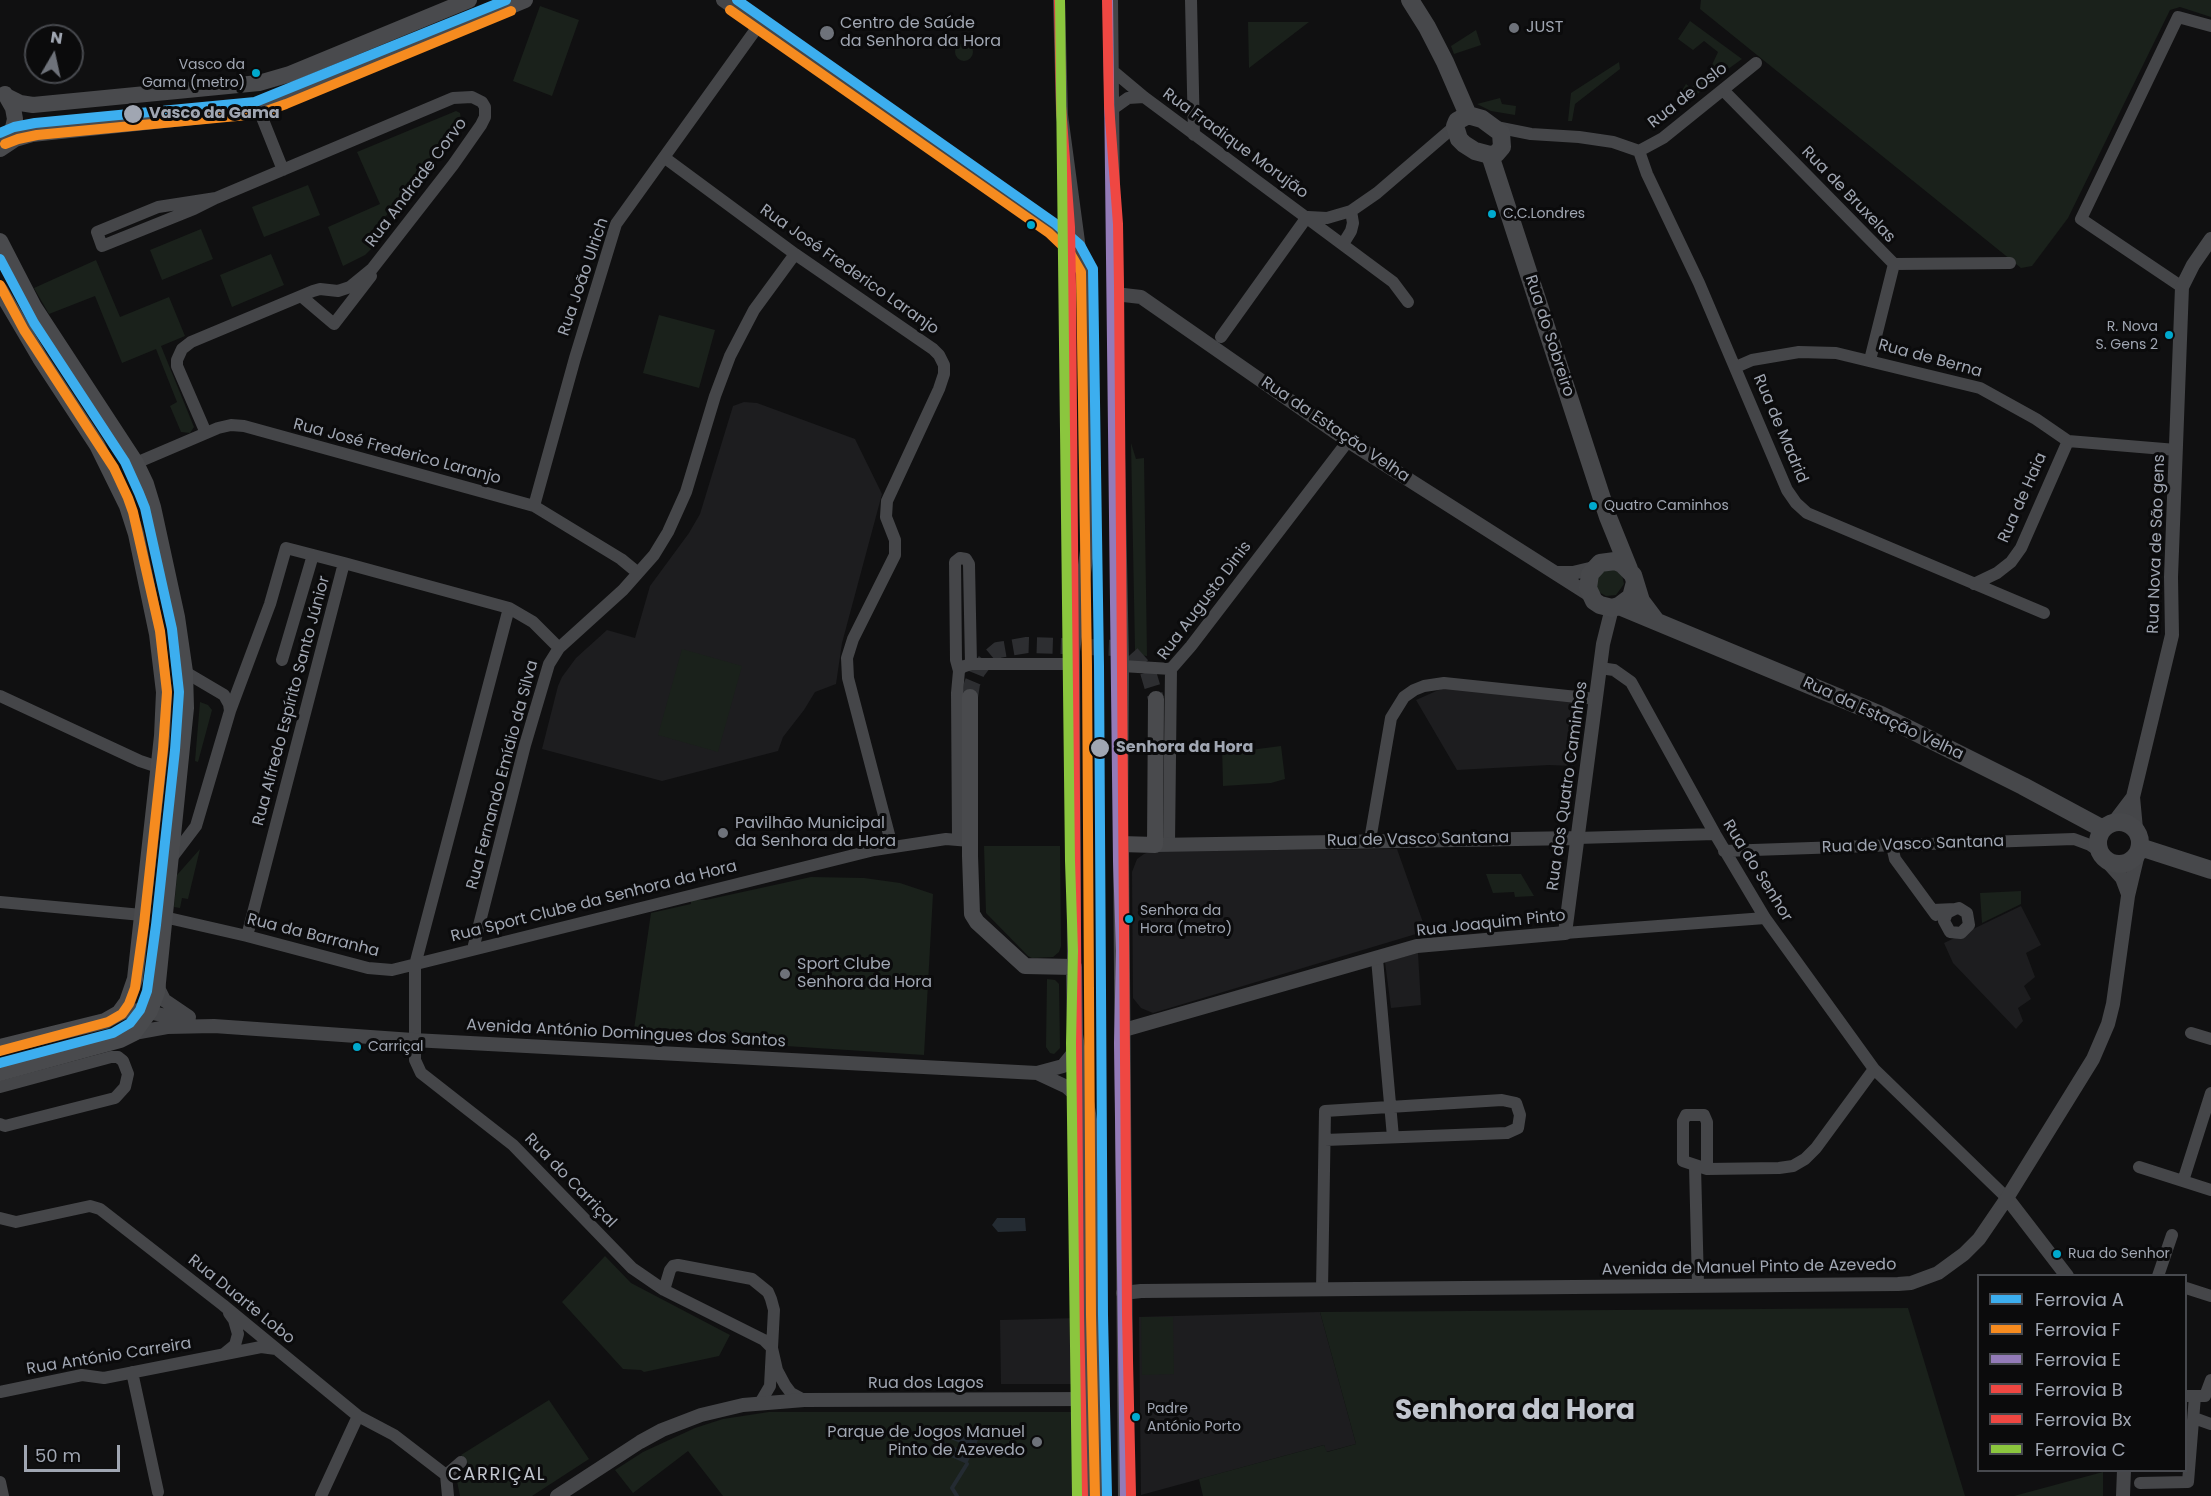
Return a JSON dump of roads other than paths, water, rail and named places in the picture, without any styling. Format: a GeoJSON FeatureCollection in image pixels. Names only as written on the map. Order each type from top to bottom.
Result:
{"type":"FeatureCollection","features":[{"type":"Feature","properties":{"kind":"main road"},"geometry":{"type":"LineString","coordinates":[[4,93],[20,103],[33,105],[259,83],[290,74],[469,0]]}},
{"type":"Feature","properties":{"kind":"main road"},"geometry":{"type":"LineString","coordinates":[[0,149],[15,139],[32,134],[258,111],[525,0]]}},
{"type":"Feature","properties":{"kind":"main road"},"geometry":{"type":"LineString","coordinates":[[1410,0],[1427,27],[1461,127],[1475,152],[1496,151]]}},
{"type":"Feature","properties":{"kind":"main road"},"geometry":{"type":"LineString","coordinates":[[0,149],[11,136],[14,127],[13,108],[4,93]]}},
{"type":"Feature","properties":{"kind":"main road"},"geometry":{"type":"LineString","coordinates":[[1461,127],[1482,119],[1495,127]]}},
{"type":"Feature","properties":{"kind":"main road","name":"Rua do Sobreiro"},"geometry":{"type":"LineString","coordinates":[[1495,127],[1501,133],[1496,151],[1608,517],[1632,575]]}},
{"type":"Feature","properties":{"kind":"main road"},"geometry":{"type":"LineString","coordinates":[[0,241],[34,307],[136,463],[146,484],[177,617],[185,672],[185,721],[158,981],[150,1011],[134,1033],[105,1045],[0,1073]]}},
{"type":"Feature","properties":{"kind":"main road"},"geometry":{"type":"LineString","coordinates":[[0,290],[25,334],[97,445],[116,481],[135,534],[158,634],[164,704],[134,982],[127,1002],[115,1016],[105,1021],[0,1047]]}},
{"type":"Feature","properties":{"kind":"main road","name":"Rua do Sobreiro"},"geometry":{"type":"LineString","coordinates":[[1597,566],[1606,552],[1611,536],[1608,517]]}},
{"type":"Feature","properties":{"kind":"main road"},"geometry":{"type":"LineString","coordinates":[[1632,575],[1631,597],[1615,607],[1600,605],[1592,598],[1588,581],[1597,566],[1615,561],[1632,575],[1644,608],[1657,622]]}},
{"type":"Feature","properties":{"kind":"main road","name":"Rua da Estação Velha"},"geometry":{"type":"LineString","coordinates":[[1615,607],[1657,622],[1881,715],[2023,786],[2108,825]]}},
{"type":"Feature","properties":{"kind":"main road"},"geometry":{"type":"LineString","coordinates":[[970,697],[964,840],[971,908],[977,922],[1025,966],[1074,967],[1076,1041],[1089,1120],[1095,1496]]}},
{"type":"Feature","properties":{"kind":"main road"},"geometry":{"type":"LineString","coordinates":[[1156,699],[1162,844]]}},
{"type":"Feature","properties":{"kind":"main road"},"geometry":{"type":"LineString","coordinates":[[2126,823],[2136,829],[2140,837],[2139,851],[2133,860],[2114,864],[2102,855],[2098,839],[2108,825],[2126,823]]}},
{"type":"Feature","properties":{"kind":"main road"},"geometry":{"type":"LineString","coordinates":[[1121,844],[1126,1496]]}},
{"type":"Feature","properties":{"kind":"main road","name":"Rua de Vasco Santana"},"geometry":{"type":"LineString","coordinates":[[1121,844],[1162,844]]}},
{"type":"Feature","properties":{"kind":"main road"},"geometry":{"type":"LineString","coordinates":[[2139,851],[2211,870]]}},
{"type":"Feature","properties":{"kind":"street"},"geometry":{"type":"LineString","coordinates":[[723,0],[1063,238],[1078,256],[1083,276]]}},
{"type":"Feature","properties":{"kind":"street"},"geometry":{"type":"LineString","coordinates":[[1059,0],[1062,115],[1083,276],[1087,551],[1074,633],[1072,664],[1074,967]]}},
{"type":"Feature","properties":{"kind":"street"},"geometry":{"type":"LineString","coordinates":[[1112,0],[1122,666],[1121,844]]}},
{"type":"Feature","properties":{"kind":"street"},"geometry":{"type":"LineString","coordinates":[[1191,0],[1194,135]]}},
{"type":"Feature","properties":{"kind":"street"},"geometry":{"type":"LineString","coordinates":[[1422,0],[1427,27]]}},
{"type":"Feature","properties":{"kind":"street"},"geometry":{"type":"LineString","coordinates":[[2211,26],[2178,17],[2081,219],[2182,287],[2193,265],[2211,239]]}},
{"type":"Feature","properties":{"kind":"street","name":"Rua João Ulrich"},"geometry":{"type":"LineString","coordinates":[[534,506],[574,358],[616,224],[759,25]]}},
{"type":"Feature","properties":{"kind":"street","name":"Rua de Oslo"},"geometry":{"type":"LineString","coordinates":[[1639,151],[1663,138],[1756,63]]}},
{"type":"Feature","properties":{"kind":"street","name":"Rua Fradique Morujão"},"geometry":{"type":"LineString","coordinates":[[1113,71],[1194,135],[1393,282],[1408,302]]}},
{"type":"Feature","properties":{"kind":"street","name":"Rua de Bruxelas"},"geometry":{"type":"LineString","coordinates":[[1723,90],[1894,264],[2010,263]]}},
{"type":"Feature","properties":{"kind":"street","name":"Rua Andrade Corvo"},"geometry":{"type":"LineString","coordinates":[[206,433],[177,366],[179,354],[191,342],[301,296],[320,289],[338,291],[347,289],[372,269],[453,165],[481,125],[485,117],[485,107],[482,102],[472,97],[453,98],[194,209],[102,246],[97,232],[158,207],[216,198]]}},
{"type":"Feature","properties":{"kind":"street","name":"Rua Fradique Morujão"},"geometry":{"type":"LineString","coordinates":[[1114,108],[1128,98],[1144,97]]}},
{"type":"Feature","properties":{"kind":"street"},"geometry":{"type":"LineString","coordinates":[[258,111],[283,170]]}},
{"type":"Feature","properties":{"kind":"street","name":"Rua Fradique Morujão"},"geometry":{"type":"LineString","coordinates":[[1307,217],[1327,218],[1350,211],[1377,193],[1439,141],[1444,134],[1461,127]]}},
{"type":"Feature","properties":{"kind":"street"},"geometry":{"type":"LineString","coordinates":[[1495,127],[1531,134],[1613,142],[1639,151]]}},
{"type":"Feature","properties":{"kind":"street"},"geometry":{"type":"LineString","coordinates":[[1496,151],[1511,138],[1531,134]]}},
{"type":"Feature","properties":{"kind":"street","name":"Rua de Madrid"},"geometry":{"type":"LineString","coordinates":[[1639,151],[1647,174],[1736,367],[1788,490],[1796,503],[1807,513],[2044,613]]}},
{"type":"Feature","properties":{"kind":"street","name":"Rua José Frederico Laranjo"},"geometry":{"type":"LineString","coordinates":[[665,158],[795,254],[933,350],[939,355],[944,365],[944,374],[921,429],[887,501],[886,517],[895,540],[895,555],[853,639],[847,658],[848,678],[892,846]]}},
{"type":"Feature","properties":{"kind":"street"},"geometry":{"type":"LineString","coordinates":[[1343,244],[1353,223],[1350,211]]}},
{"type":"Feature","properties":{"kind":"street","name":"Rua Fradique Morujão"},"geometry":{"type":"LineString","coordinates":[[1221,337],[1307,217]]}},
{"type":"Feature","properties":{"kind":"street","name":"Rua Fernando Emídio da Silva"},"geometry":{"type":"LineString","coordinates":[[473,949],[545,672],[559,648],[623,590],[654,555],[677,515],[715,396],[740,335],[754,310],[795,254]]}},
{"type":"Feature","properties":{"kind":"street"},"geometry":{"type":"LineString","coordinates":[[1870,360],[1894,264]]}},
{"type":"Feature","properties":{"kind":"street"},"geometry":{"type":"LineString","coordinates":[[301,296],[334,324],[372,275],[372,269]]}},
{"type":"Feature","properties":{"kind":"street","name":"Rua Nova de São gens"},"geometry":{"type":"LineString","coordinates":[[2136,829],[2133,797],[2172,635],[2171,577],[2182,287]]}},
{"type":"Feature","properties":{"kind":"street","name":"Rua da Estação Velha"},"geometry":{"type":"LineString","coordinates":[[1115,294],[1135,294],[1141,297],[1348,441],[1555,573],[1575,583],[1592,598]]}},
{"type":"Feature","properties":{"kind":"street","name":"Rua de Berna"},"geometry":{"type":"LineString","coordinates":[[1736,367],[1752,360],[1799,352],[1836,353],[1980,388],[2036,419],[2068,441],[2176,450]]}},
{"type":"Feature","properties":{"kind":"street","name":"Rua José Frederico Laranjo"},"geometry":{"type":"LineString","coordinates":[[136,463],[206,433],[231,425],[244,426],[534,506],[621,559],[638,573]]}},
{"type":"Feature","properties":{"kind":"street","name":"Rua Augusto Dinis"},"geometry":{"type":"LineString","coordinates":[[1162,844],[1171,669],[1348,441]]}},
{"type":"Feature","properties":{"kind":"street","name":"Rua de Haia"},"geometry":{"type":"LineString","coordinates":[[1974,584],[1997,573],[2011,562],[2021,548],[2068,441]]}},
{"type":"Feature","properties":{"kind":"street"},"geometry":{"type":"LineString","coordinates":[[170,860],[196,826],[230,711],[270,604],[286,548],[344,563]]}},
{"type":"Feature","properties":{"kind":"street"},"geometry":{"type":"LineString","coordinates":[[282,660],[313,555]]}},
{"type":"Feature","properties":{"kind":"street"},"geometry":{"type":"LineString","coordinates":[[964,840],[957,693],[959,671],[956,660],[955,562],[960,558],[966,559],[969,564],[971,664]]}},
{"type":"Feature","properties":{"kind":"street","name":"Rua Alfredo Espírito Santo Júnior"},"geometry":{"type":"LineString","coordinates":[[248,936],[344,563],[509,608],[533,622],[559,648]]}},
{"type":"Feature","properties":{"kind":"street"},"geometry":{"type":"LineString","coordinates":[[1555,573],[1573,573],[1597,566]]}},
{"type":"Feature","properties":{"kind":"street","name":"Rua dos Quatro Caminhos"},"geometry":{"type":"LineString","coordinates":[[1592,598],[1603,644]]}},
{"type":"Feature","properties":{"kind":"street","name":"Rua dos Quatro Caminhos"},"geometry":{"type":"LineString","coordinates":[[1565,933],[1603,644],[1615,607]]}},
{"type":"Feature","properties":{"kind":"street"},"geometry":{"type":"LineString","coordinates":[[413,1040],[415,964],[509,608]]}},
{"type":"Feature","properties":{"kind":"street"},"geometry":{"type":"LineString","coordinates":[[959,671],[971,664],[1072,664]]}},
{"type":"Feature","properties":{"kind":"street"},"geometry":{"type":"LineString","coordinates":[[1122,666],[1171,669]]}},
{"type":"Feature","properties":{"kind":"street"},"geometry":{"type":"LineString","coordinates":[[162,670],[168,667],[185,672],[224,695],[230,711]]}},
{"type":"Feature","properties":{"kind":"street","name":"Rua do Senhor"},"geometry":{"type":"LineString","coordinates":[[1600,668],[1614,670],[1631,682],[1714,834],[1765,918],[1874,1069],[2007,1198],[2066,1274]]}},
{"type":"Feature","properties":{"kind":"street"},"geometry":{"type":"LineString","coordinates":[[1370,840],[1390,718],[1404,697],[1414,690],[1444,683],[1596,699]]}},
{"type":"Feature","properties":{"kind":"street"},"geometry":{"type":"LineString","coordinates":[[0,696],[140,761],[158,767]]}},
{"type":"Feature","properties":{"kind":"street","name":"Rua Nova de São gens"},"geometry":{"type":"LineString","coordinates":[[2108,825],[2133,797]]}},
{"type":"Feature","properties":{"kind":"street","name":"Rua de Vasco Santana"},"geometry":{"type":"LineString","coordinates":[[1162,844],[1714,834]]}},
{"type":"Feature","properties":{"kind":"street","name":"Rua de Vasco Santana"},"geometry":{"type":"LineString","coordinates":[[1724,851],[2074,839],[2090,845],[2102,855]]}},
{"type":"Feature","properties":{"kind":"street","name":"Rua Sport Clube da Senhora da Hora"},"geometry":{"type":"LineString","coordinates":[[415,964],[892,846],[964,840]]}},
{"type":"Feature","properties":{"kind":"street"},"geometry":{"type":"LineString","coordinates":[[1892,846],[1895,860],[1947,929],[1953,933],[1961,933],[1970,925],[1967,913],[1959,908],[1933,910]]}},
{"type":"Feature","properties":{"kind":"street","name":"Avenida de Manuel Pinto de Azevedo"},"geometry":{"type":"LineString","coordinates":[[1123,1293],[1911,1282],[1938,1273],[1972,1247],[2007,1198],[2082,1080],[2100,1044],[2113,1004],[2128,896],[2139,851]]}},
{"type":"Feature","properties":{"kind":"street"},"geometry":{"type":"LineString","coordinates":[[2102,855],[2122,878],[2128,896]]}},
{"type":"Feature","properties":{"kind":"street"},"geometry":{"type":"LineString","coordinates":[[0,902],[142,915]]}},
{"type":"Feature","properties":{"kind":"street"},"geometry":{"type":"LineString","coordinates":[[1947,929],[1945,917],[1955,909]]}},
{"type":"Feature","properties":{"kind":"street","name":"Rua da Barranha"},"geometry":{"type":"LineString","coordinates":[[164,917],[380,970],[392,970],[415,964]]}},
{"type":"Feature","properties":{"kind":"street","name":"Rua Joaquim Pinto"},"geometry":{"type":"LineString","coordinates":[[1124,1030],[1417,946],[1765,918]]}},
{"type":"Feature","properties":{"kind":"street"},"geometry":{"type":"LineString","coordinates":[[1377,959],[1393,1137]]}},
{"type":"Feature","properties":{"kind":"street","name":"Avenida António Domingues dos Santos"},"geometry":{"type":"LineString","coordinates":[[158,981],[161,997],[170,1006],[192,1019],[214,1026]]}},
{"type":"Feature","properties":{"kind":"street"},"geometry":{"type":"LineString","coordinates":[[115,1016],[133,1010],[150,1011],[163,1016],[214,1026]]}},
{"type":"Feature","properties":{"kind":"street","name":"Avenida António Domingues dos Santos"},"geometry":{"type":"LineString","coordinates":[[134,1033],[167,1027],[214,1026],[413,1040],[1037,1073]]}},
{"type":"Feature","properties":{"kind":"street"},"geometry":{"type":"LineString","coordinates":[[2191,1033],[2211,1039]]}},
{"type":"Feature","properties":{"kind":"street","name":"Rua do Carriçal"},"geometry":{"type":"LineString","coordinates":[[413,1040],[415,1060],[421,1073],[513,1145],[632,1268],[664,1290],[764,1340],[772,1348]]}},
{"type":"Feature","properties":{"kind":"street"},"geometry":{"type":"LineString","coordinates":[[1037,1073],[1063,1066],[1071,1055],[1076,1041]]}},
{"type":"Feature","properties":{"kind":"street"},"geometry":{"type":"LineString","coordinates":[[0,1087],[111,1057],[118,1057],[123,1061],[128,1074],[125,1087],[116,1098],[5,1126],[0,1124]]}},
{"type":"Feature","properties":{"kind":"street"},"geometry":{"type":"LineString","coordinates":[[1698,1286],[1701,1167],[1779,1168],[1793,1166],[1805,1159],[1816,1148],[1874,1069]]}},
{"type":"Feature","properties":{"kind":"street"},"geometry":{"type":"LineString","coordinates":[[1037,1073],[1067,1087],[1087,1105]]}},
{"type":"Feature","properties":{"kind":"street"},"geometry":{"type":"LineString","coordinates":[[2183,1181],[2211,1093]]}},
{"type":"Feature","properties":{"kind":"street"},"geometry":{"type":"LineString","coordinates":[[1322,1290],[1325,1111],[1502,1100],[1516,1103],[1520,1115],[1518,1128],[1507,1132],[1325,1140]]}},
{"type":"Feature","properties":{"kind":"street"},"geometry":{"type":"LineString","coordinates":[[2139,1167],[2211,1190]]}},
{"type":"Feature","properties":{"kind":"street","name":"Rua Duarte Lobo"},"geometry":{"type":"LineString","coordinates":[[0,1218],[16,1222],[90,1206],[96,1207],[223,1305],[358,1416],[394,1435],[446,1475]]}},
{"type":"Feature","properties":{"kind":"street"},"geometry":{"type":"LineString","coordinates":[[2158,1274],[2172,1235]]}},
{"type":"Feature","properties":{"kind":"street"},"geometry":{"type":"LineString","coordinates":[[664,1290],[673,1266],[752,1279],[768,1292],[774,1310],[770,1386],[760,1403]]}},
{"type":"Feature","properties":{"kind":"street"},"geometry":{"type":"LineString","coordinates":[[2187,1288],[2211,1296]]}},
{"type":"Feature","properties":{"kind":"street"},"geometry":{"type":"LineString","coordinates":[[223,1305],[234,1320],[238,1334],[235,1345],[224,1354]]}},
{"type":"Feature","properties":{"kind":"street","name":"Rua António Carreira"},"geometry":{"type":"LineString","coordinates":[[0,1392],[82,1375],[104,1378],[261,1347],[276,1348]]}},
{"type":"Feature","properties":{"kind":"street"},"geometry":{"type":"LineString","coordinates":[[772,1348],[777,1370],[785,1386],[804,1401]]}},
{"type":"Feature","properties":{"kind":"street"},"geometry":{"type":"LineString","coordinates":[[132,1372],[160,1495]]}},
{"type":"Feature","properties":{"kind":"street"},"geometry":{"type":"LineString","coordinates":[[2140,1483],[2188,1482],[2194,1418],[2190,1396],[2205,1396],[2211,1380]]}},
{"type":"Feature","properties":{"kind":"street","name":"Rua dos Lagos"},"geometry":{"type":"LineString","coordinates":[[557,1496],[662,1430],[701,1415],[760,1403],[1092,1399]]}},
{"type":"Feature","properties":{"kind":"street"},"geometry":{"type":"LineString","coordinates":[[321,1496],[358,1416]]}},
{"type":"Feature","properties":{"kind":"street"},"geometry":{"type":"LineString","coordinates":[[2194,1418],[2211,1424]]}},
{"type":"Feature","properties":{"kind":"street"},"geometry":{"type":"LineString","coordinates":[[448,1496],[446,1475],[461,1462]]}},
{"type":"Feature","properties":{"kind":"street"},"geometry":{"type":"LineString","coordinates":[[2123,1496],[2124,1472]]}},
{"type":"Feature","properties":{"kind":"street"},"geometry":{"type":"LineString","coordinates":[[0,1482],[3,1496]]}},
{"type":"Feature","properties":{"kind":"waterway"},"geometry":{"type":"LineString","coordinates":[[957,1496],[952,1488],[967,1464]]}},
{"type":"Feature","properties":{"kind":"tunnel"},"geometry":{"type":"LineString","coordinates":[[970,697],[977,672],[986,660],[998,650],[1027,645],[1119,648],[1131,653],[1148,672],[1156,699]]}},
{"type":"Feature","properties":{"kind":"rail line","name":"A"},"geometry":{"type":"LineString","coordinates":[[0,133],[14,127],[35,123],[255,102],[506,0]]}},
{"type":"Feature","properties":{"kind":"rail line","name":"A"},"geometry":{"type":"LineString","coordinates":[[737,0],[1056,224],[1080,245],[1093,269],[1099,666],[1103,1315],[1107,1496]]}},
{"type":"Feature","properties":{"kind":"rail line","name":"B"},"geometry":{"type":"LineString","coordinates":[[1059,0],[1061,106],[1070,227],[1071,285],[1079,1315],[1083,1496]]}},
{"type":"Feature","properties":{"kind":"rail line","name":"C"},"geometry":{"type":"LineString","coordinates":[[1060,0],[1073,951],[1071,1043],[1077,1496]]}},
{"type":"Feature","properties":{"kind":"rail line","name":"Bx"},"geometry":{"type":"LineString","coordinates":[[1107,0],[1109,105],[1118,224],[1119,285],[1127,1315],[1131,1495]]}},
{"type":"Feature","properties":{"kind":"rail line","name":"E"},"geometry":{"type":"LineString","coordinates":[[1108,0],[1121,951],[1119,1043],[1125,1496]]}},
{"type":"Feature","properties":{"kind":"rail line","name":"F"},"geometry":{"type":"LineString","coordinates":[[730,10],[1049,233],[1070,253],[1081,272],[1087,666],[1091,1315],[1095,1496]]}},
{"type":"Feature","properties":{"kind":"rail line","name":"F"},"geometry":{"type":"LineString","coordinates":[[5,144],[37,135],[258,114],[511,11]]}},
{"type":"Feature","properties":{"kind":"rail line","name":"A"},"geometry":{"type":"LineString","coordinates":[[0,259],[34,323],[125,462],[139,493],[145,508],[172,629],[179,692],[156,925],[147,991],[140,1010],[130,1023],[113,1033],[0,1063]]}},
{"type":"Feature","properties":{"kind":"rail line","name":"F"},"geometry":{"type":"LineString","coordinates":[[0,285],[24,330],[114,468],[128,498],[160,631],[167,692],[144,924],[135,988],[129,1004],[122,1014],[108,1022],[0,1051]]}},
{"type":"Feature","properties":{"kind":"place","name":"JUST"},"geometry":{"type":"Point","coordinates":[1514,28]}},
{"type":"Feature","properties":{"kind":"place","name":"Centro de Saúde da Senhora da Hora"},"geometry":{"type":"Point","coordinates":[827,33]}},
{"type":"Feature","properties":{"kind":"place","name":"Vasco da Gama (metro)"},"geometry":{"type":"Point","coordinates":[256,73]}},
{"type":"Feature","properties":{"kind":"place","name":"Vasco da Gama"},"geometry":{"type":"Point","coordinates":[133,114]}},
{"type":"Feature","properties":{"kind":"place","name":"C.C.Londres"},"geometry":{"type":"Point","coordinates":[1492,214]}},
{"type":"Feature","properties":{"kind":"place","name":"R. Nova S. Gens 2"},"geometry":{"type":"Point","coordinates":[2169,335]}},
{"type":"Feature","properties":{"kind":"place","name":"Quatro Caminhos"},"geometry":{"type":"Point","coordinates":[1593,506]}},
{"type":"Feature","properties":{"kind":"place","name":"Senhora da Hora"},"geometry":{"type":"Point","coordinates":[1100,748]}},
{"type":"Feature","properties":{"kind":"place","name":"Pavilhão Municipal da Senhora da Hora"},"geometry":{"type":"Point","coordinates":[723,833]}},
{"type":"Feature","properties":{"kind":"place","name":"Senhora da Hora (metro)"},"geometry":{"type":"Point","coordinates":[1129,919]}},
{"type":"Feature","properties":{"kind":"place","name":"Sport Clube Senhora da Hora"},"geometry":{"type":"Point","coordinates":[785,974]}},
{"type":"Feature","properties":{"kind":"place","name":"Carriçal"},"geometry":{"type":"Point","coordinates":[357,1047]}},
{"type":"Feature","properties":{"kind":"place","name":"Rua do Senhor"},"geometry":{"type":"Point","coordinates":[2057,1254]}},
{"type":"Feature","properties":{"kind":"place","name":"Padre António Porto"},"geometry":{"type":"Point","coordinates":[1136,1417]}},
{"type":"Feature","properties":{"kind":"place","name":"Parque de Jogos Manuel Pinto de Azevedo"},"geometry":{"type":"Point","coordinates":[1037,1442]}},
{"type":"Feature","properties":{"kind":"district","name":"Senhora da Hora"},"geometry":{"type":"Point","coordinates":[1515,1412]}},
{"type":"Feature","properties":{"kind":"district","name":"CARRIÇAL"},"geometry":{"type":"Point","coordinates":[497,1475]}}]}
